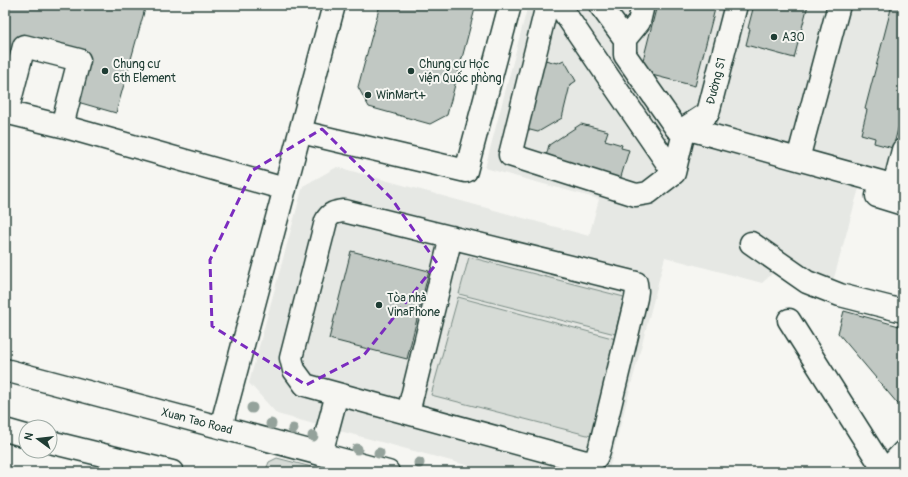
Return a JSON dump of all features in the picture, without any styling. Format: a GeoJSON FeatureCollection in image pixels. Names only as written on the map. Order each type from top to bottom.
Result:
{"type":"FeatureCollection","features":[{"type":"Feature","properties":{"kind":"street"},"geometry":{"type":"LineString","coordinates":[[221,427],[334,5]]}},
{"type":"Feature","properties":{"kind":"street"},"geometry":{"type":"LineString","coordinates":[[301,132],[466,171],[510,5]]}},
{"type":"Feature","properties":{"kind":"street"},"geometry":{"type":"LineString","coordinates":[[547,5],[510,155],[636,195],[648,193],[674,173],[685,128]]}},
{"type":"Feature","properties":{"kind":"street"},"geometry":{"type":"LineString","coordinates":[[559,5],[674,173]]}},
{"type":"Feature","properties":{"kind":"street"},"geometry":{"type":"LineString","coordinates":[[600,5],[626,39]]}},
{"type":"Feature","properties":{"kind":"street","name":"Đường S1"},"geometry":{"type":"LineString","coordinates":[[685,128],[708,113],[736,5]]}},
{"type":"Feature","properties":{"kind":"street"},"geometry":{"type":"LineString","coordinates":[[798,159],[839,5]]}},
{"type":"Feature","properties":{"kind":"street"},"geometry":{"type":"LineString","coordinates":[[641,14],[626,39],[625,55],[676,128],[685,128],[798,159],[894,193],[903,150]]}},
{"type":"Feature","properties":{"kind":"street"},"geometry":{"type":"LineString","coordinates":[[62,126],[79,60],[24,46],[6,112],[62,126],[285,189]]}},
{"type":"Feature","properties":{"kind":"street"},"geometry":{"type":"LineString","coordinates":[[344,211],[636,283],[636,298],[598,456],[592,461],[575,466],[408,413],[337,394],[305,385],[294,370],[291,358],[323,229],[329,215],[336,212],[344,211]]}},
{"type":"Feature","properties":{"kind":"street"},"geometry":{"type":"LineString","coordinates":[[408,413],[451,237]]}},
{"type":"Feature","properties":{"kind":"street"},"geometry":{"type":"LineString","coordinates":[[751,243],[807,282],[840,295],[903,311]]}},
{"type":"Feature","properties":{"kind":"street"},"geometry":{"type":"LineString","coordinates":[[789,320],[885,472],[903,452]]}},
{"type":"Feature","properties":{"kind":"street","name":"Xuan Tao Road"},"geometry":{"type":"LineString","coordinates":[[5,370],[388,472]]}},
{"type":"Feature","properties":{"kind":"street"},"geometry":{"type":"LineString","coordinates":[[321,454],[337,394]]}},
{"type":"Feature","properties":{"kind":"street"},"geometry":{"type":"LineString","coordinates":[[5,430],[18,434]]}},
{"type":"Feature","properties":{"kind":"street"},"geometry":{"type":"LineString","coordinates":[[58,444],[172,472]]}},
{"type":"Feature","properties":{"kind":"highlighted area"},"geometry":{"type":"Polygon","coordinates":[[[322,129],[391,198],[437,263],[364,355],[306,385],[212,326],[210,260],[253,170],[322,129]]]}},
{"type":"Feature","properties":{"kind":"shaded area"},"geometry":{"type":"Polygon","coordinates":[[[528,5],[903,5],[903,199],[859,188],[832,285],[784,263],[762,283],[665,257],[608,472],[492,472],[277,414],[249,383],[303,186],[337,167],[589,236],[599,199],[485,168],[528,5]]]}},
{"type":"Feature","properties":{"kind":"shaded area"},"geometry":{"type":"Polygon","coordinates":[[[469,257],[624,297],[615,334],[459,294],[469,257]]]}},
{"type":"Feature","properties":{"kind":"shaded area"},"geometry":{"type":"Polygon","coordinates":[[[458,297],[616,339],[591,436],[431,395],[458,297]]]}},
{"type":"Feature","properties":{"kind":"shaded area"},"geometry":{"type":"Polygon","coordinates":[[[277,458],[331,472],[265,472],[269,462],[277,458]]]}},
{"type":"Feature","properties":{"kind":"building","name":"Chung cư 6th Element"},"geometry":{"type":"Polygon","coordinates":[[[5,5],[146,5],[116,113],[74,101],[87,57],[18,38],[5,86],[5,5]]]}},
{"type":"Feature","properties":{"kind":"building","name":"Chung cư Học viện Quốc phòng"},"geometry":{"type":"Polygon","coordinates":[[[380,5],[476,5],[447,115],[430,124],[369,107],[358,87],[380,5]]]}},
{"type":"Feature","properties":{"kind":"building"},"geometry":{"type":"Polygon","coordinates":[[[657,5],[716,5],[695,86],[640,72],[657,5]]]}},
{"type":"Feature","properties":{"kind":"building","name":"A30"},"geometry":{"type":"Polygon","coordinates":[[[754,5],[808,5],[794,58],[746,45],[750,29],[748,28],[754,5]]]}},
{"type":"Feature","properties":{"kind":"building"},"geometry":{"type":"Polygon","coordinates":[[[892,5],[903,5],[903,110],[893,148],[874,143],[875,138],[861,134],[867,110],[865,109],[892,5]]]}},
{"type":"Feature","properties":{"kind":"building"},"geometry":{"type":"Polygon","coordinates":[[[541,59],[557,63],[564,60],[576,81],[570,85],[562,118],[538,132],[522,128],[541,59]]]}},
{"type":"Feature","properties":{"kind":"building"},"geometry":{"type":"Polygon","coordinates":[[[581,124],[608,131],[605,140],[622,145],[621,148],[629,150],[620,180],[545,160],[549,145],[581,124]]]}},
{"type":"Feature","properties":{"kind":"building","name":"Tòa nhà VinaPhone"},"geometry":{"type":"Polygon","coordinates":[[[351,251],[429,271],[407,359],[329,339],[351,251]]]}},
{"type":"Feature","properties":{"kind":"building"},"geometry":{"type":"Polygon","coordinates":[[[844,311],[903,327],[903,410],[838,333],[844,311]]]}},
{"type":"Feature","properties":{"kind":"place","name":"A30"},"geometry":{"type":"Point","coordinates":[774,37]}},
{"type":"Feature","properties":{"kind":"place","name":"Chung cư 6th Element"},"geometry":{"type":"Point","coordinates":[105,71]}},
{"type":"Feature","properties":{"kind":"place","name":"Chung cư Học viện Quốc phòng"},"geometry":{"type":"Point","coordinates":[411,71]}},
{"type":"Feature","properties":{"kind":"place","name":"WinMart+"},"geometry":{"type":"Point","coordinates":[368,95]}},
{"type":"Feature","properties":{"kind":"place","name":"Tòa nhà VinaPhone"},"geometry":{"type":"Point","coordinates":[379,305]}}]}
